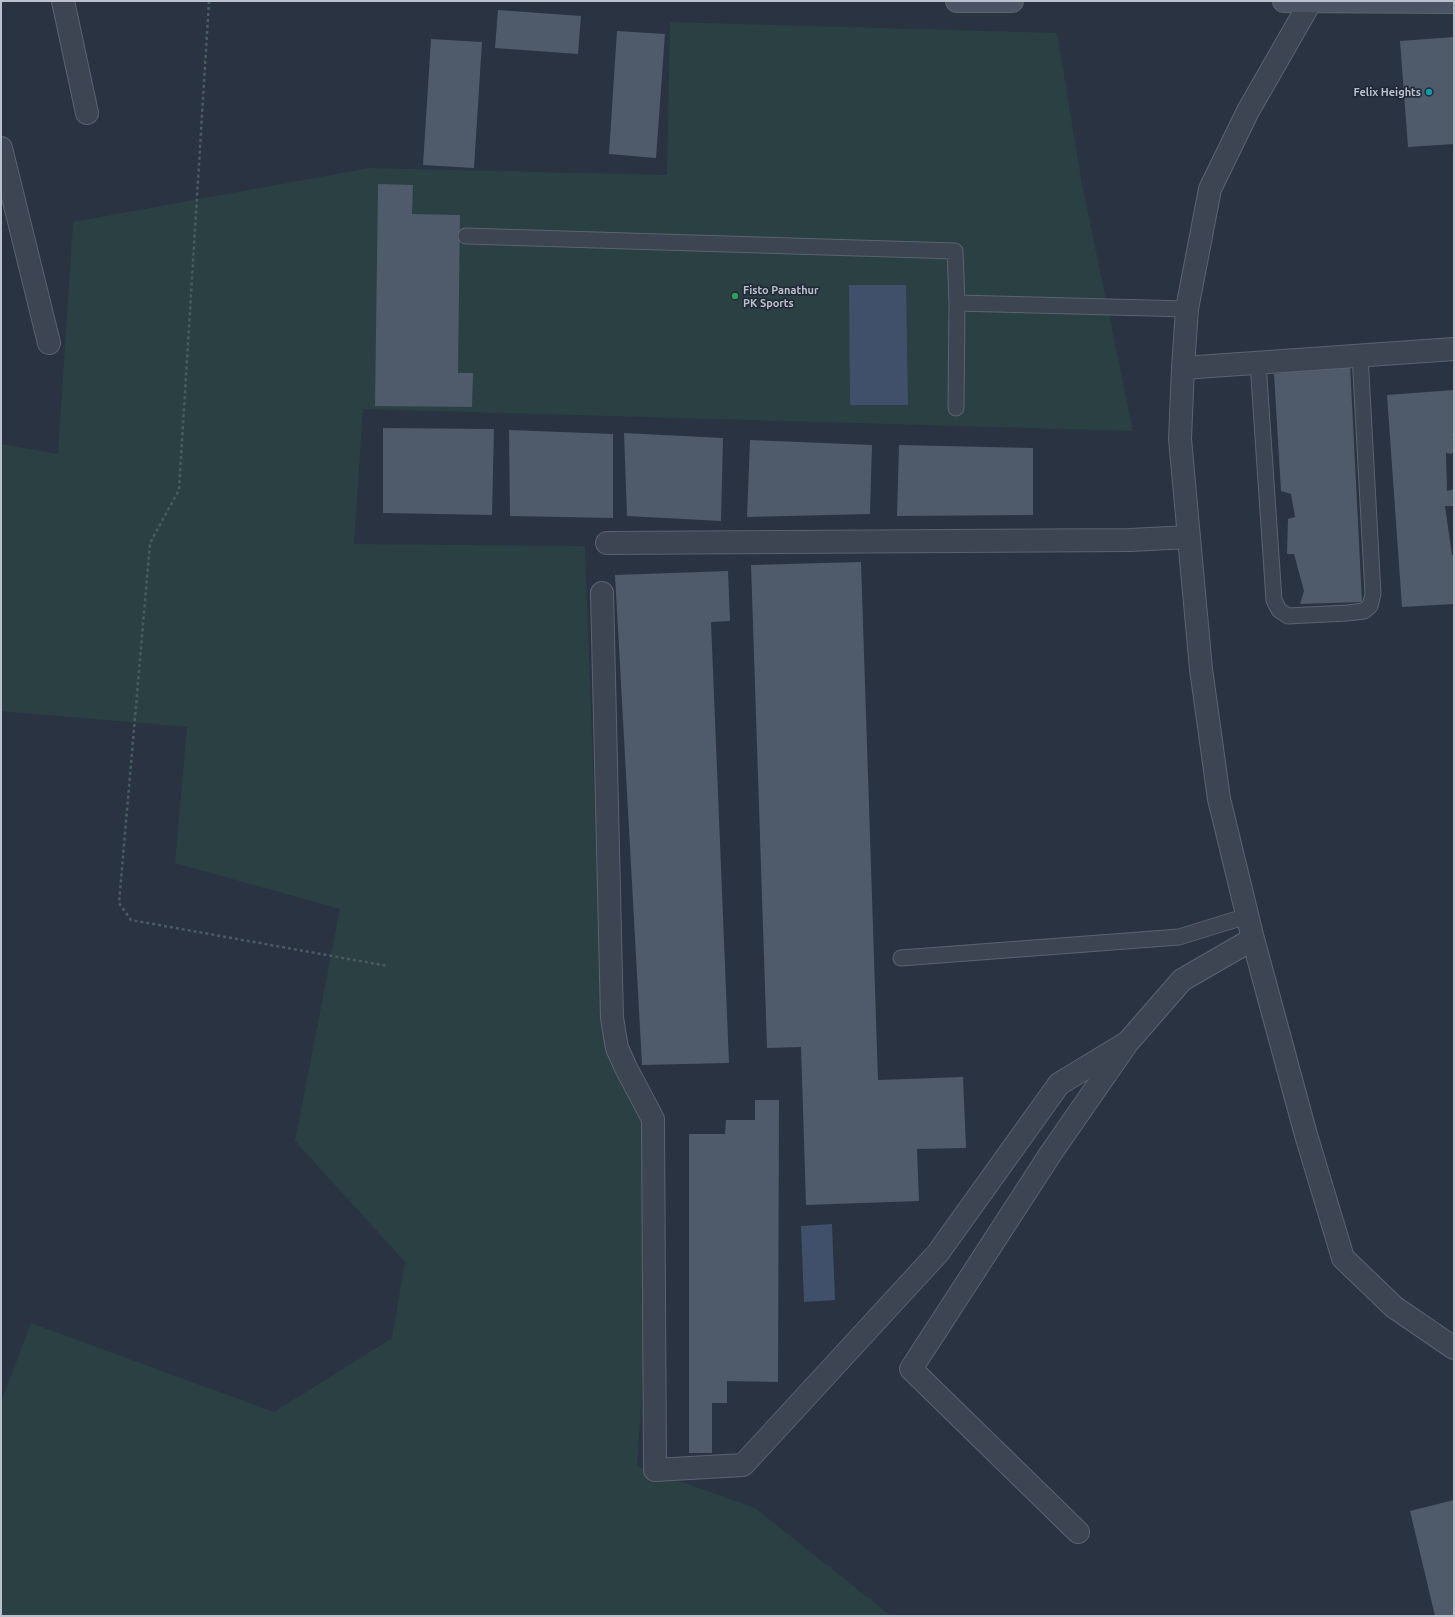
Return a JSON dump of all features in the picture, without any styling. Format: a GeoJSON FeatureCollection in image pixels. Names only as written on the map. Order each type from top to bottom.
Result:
{"type":"FeatureCollection","features":[{"type":"Feature","properties":{"kind":"street"},"geometry":{"type":"LineString","coordinates":[[63,1],[88,112]]}},
{"type":"Feature","properties":{"kind":"street"},"geometry":{"type":"LineString","coordinates":[[968,1],[1012,1]]}},
{"type":"Feature","properties":{"kind":"street"},"geometry":{"type":"LineString","coordinates":[[1284,1],[1454,2]]}},
{"type":"Feature","properties":{"kind":"street"},"geometry":{"type":"LineString","coordinates":[[1311,1],[1248,111],[1210,189],[1187,309],[1194,367],[1180,439],[1201,669],[1219,799],[1247,916],[1306,1135],[1342,1258],[1394,1307],[1454,1348]]}},
{"type":"Feature","properties":{"kind":"street"},"geometry":{"type":"LineString","coordinates":[[3,162],[49,343]]}},
{"type":"Feature","properties":{"kind":"street"},"geometry":{"type":"LineString","coordinates":[[1194,367],[1454,349]]}},
{"type":"Feature","properties":{"kind":"street"},"geometry":{"type":"LineString","coordinates":[[607,543],[1122,540],[1189,537]]}},
{"type":"Feature","properties":{"kind":"street"},"geometry":{"type":"LineString","coordinates":[[602,593],[612,1018],[617,1048],[653,1119],[655,1470],[743,1465],[938,1253],[1059,1084],[1128,1042]]}},
{"type":"Feature","properties":{"kind":"street"},"geometry":{"type":"LineString","coordinates":[[1078,1532],[911,1369],[1051,1153],[1128,1042],[1182,980],[1253,939]]}},
{"type":"Feature","properties":{"kind":"lane"},"geometry":{"type":"LineString","coordinates":[[466,236],[955,251],[957,304],[956,408]]}},
{"type":"Feature","properties":{"kind":"lane"},"geometry":{"type":"LineString","coordinates":[[957,304],[1187,309]]}},
{"type":"Feature","properties":{"kind":"lane"},"geometry":{"type":"LineString","coordinates":[[1258,362],[1274,600],[1279,610],[1288,616],[1347,614],[1364,611],[1370,606],[1372,594],[1360,355]]}},
{"type":"Feature","properties":{"kind":"lane"},"geometry":{"type":"LineString","coordinates":[[901,958],[1179,937],[1247,916]]}},
{"type":"Feature","properties":{"kind":"path"},"geometry":{"type":"LineString","coordinates":[[209,1],[179,490],[150,543],[119,903],[130,920],[388,966]]}},
{"type":"Feature","properties":{"kind":"green space"},"geometry":{"type":"Polygon","coordinates":[[[670,22],[1057,33],[1082,184],[1133,431],[363,409],[354,544],[585,546],[602,1012],[661,1112],[637,1466],[755,1508],[891,1616],[1,1616],[1,1402],[31,1323],[274,1412],[392,1338],[405,1262],[295,1141],[340,909],[175,863],[187,727],[1,711],[1,444],[58,454],[73,222],[369,168],[667,175],[670,22]]]}},
{"type":"Feature","properties":{"kind":"water"},"geometry":{"type":"Polygon","coordinates":[[[849,285],[906,285],[908,405],[850,405],[849,285]]]}},
{"type":"Feature","properties":{"kind":"water"},"geometry":{"type":"Polygon","coordinates":[[[832,1224],[835,1300],[804,1302],[801,1226],[832,1224]]]}},
{"type":"Feature","properties":{"kind":"building"},"geometry":{"type":"Polygon","coordinates":[[[498,10],[581,16],[578,54],[495,48],[498,10]]]}},
{"type":"Feature","properties":{"kind":"building"},"geometry":{"type":"Polygon","coordinates":[[[617,31],[665,34],[656,158],[609,154],[617,31]]]}},
{"type":"Feature","properties":{"kind":"building","name":"Felix Heights"},"geometry":{"type":"Polygon","coordinates":[[[1454,37],[1454,144],[1408,147],[1400,41],[1454,37]]]}},
{"type":"Feature","properties":{"kind":"building"},"geometry":{"type":"Polygon","coordinates":[[[431,39],[482,42],[474,168],[423,165],[431,39]]]}},
{"type":"Feature","properties":{"kind":"building"},"geometry":{"type":"Polygon","coordinates":[[[378,184],[413,185],[412,214],[460,215],[458,373],[473,373],[472,407],[375,406],[378,184]]]}},
{"type":"Feature","properties":{"kind":"building"},"geometry":{"type":"Polygon","coordinates":[[[1350,364],[1362,602],[1300,604],[1304,591],[1294,554],[1287,554],[1288,519],[1295,517],[1291,494],[1281,491],[1274,374],[1350,364]]]}},
{"type":"Feature","properties":{"kind":"building"},"geometry":{"type":"Polygon","coordinates":[[[1454,390],[1454,437],[1452,437],[1454,439],[1454,451],[1452,454],[1446,453],[1447,491],[1454,489],[1454,506],[1445,506],[1452,555],[1454,555],[1454,604],[1402,607],[1387,395],[1454,390]]]}},
{"type":"Feature","properties":{"kind":"building"},"geometry":{"type":"Polygon","coordinates":[[[383,428],[494,429],[492,515],[383,513],[383,428]]]}},
{"type":"Feature","properties":{"kind":"building"},"geometry":{"type":"Polygon","coordinates":[[[509,430],[613,434],[613,518],[510,516],[509,430]]]}},
{"type":"Feature","properties":{"kind":"building"},"geometry":{"type":"Polygon","coordinates":[[[624,433],[723,438],[721,521],[627,516],[624,433]]]}},
{"type":"Feature","properties":{"kind":"building"},"geometry":{"type":"Polygon","coordinates":[[[750,440],[872,445],[870,514],[747,517],[750,440]]]}},
{"type":"Feature","properties":{"kind":"building"},"geometry":{"type":"Polygon","coordinates":[[[899,445],[1033,448],[1033,515],[897,516],[899,445]]]}},
{"type":"Feature","properties":{"kind":"building"},"geometry":{"type":"Polygon","coordinates":[[[861,562],[878,1080],[963,1077],[966,1148],[917,1149],[919,1201],[806,1205],[801,1047],[767,1048],[751,565],[861,562]]]}},
{"type":"Feature","properties":{"kind":"building"},"geometry":{"type":"Polygon","coordinates":[[[728,571],[730,621],[711,622],[729,1063],[642,1065],[615,575],[728,571]]]}},
{"type":"Feature","properties":{"kind":"building"},"geometry":{"type":"Polygon","coordinates":[[[755,1100],[779,1100],[778,1382],[727,1381],[727,1403],[712,1403],[712,1453],[689,1453],[689,1134],[725,1134],[726,1120],[755,1120],[755,1100]]]}},
{"type":"Feature","properties":{"kind":"building"},"geometry":{"type":"Polygon","coordinates":[[[1454,1500],[1454,1616],[1435,1616],[1410,1511],[1454,1500]]]}},
{"type":"Feature","properties":{"kind":"place","name":"Felix Heights"},"geometry":{"type":"Point","coordinates":[1429,92]}},
{"type":"Feature","properties":{"kind":"place","name":"Fisto Panathur PK Sports"},"geometry":{"type":"Point","coordinates":[735,296]}}]}
